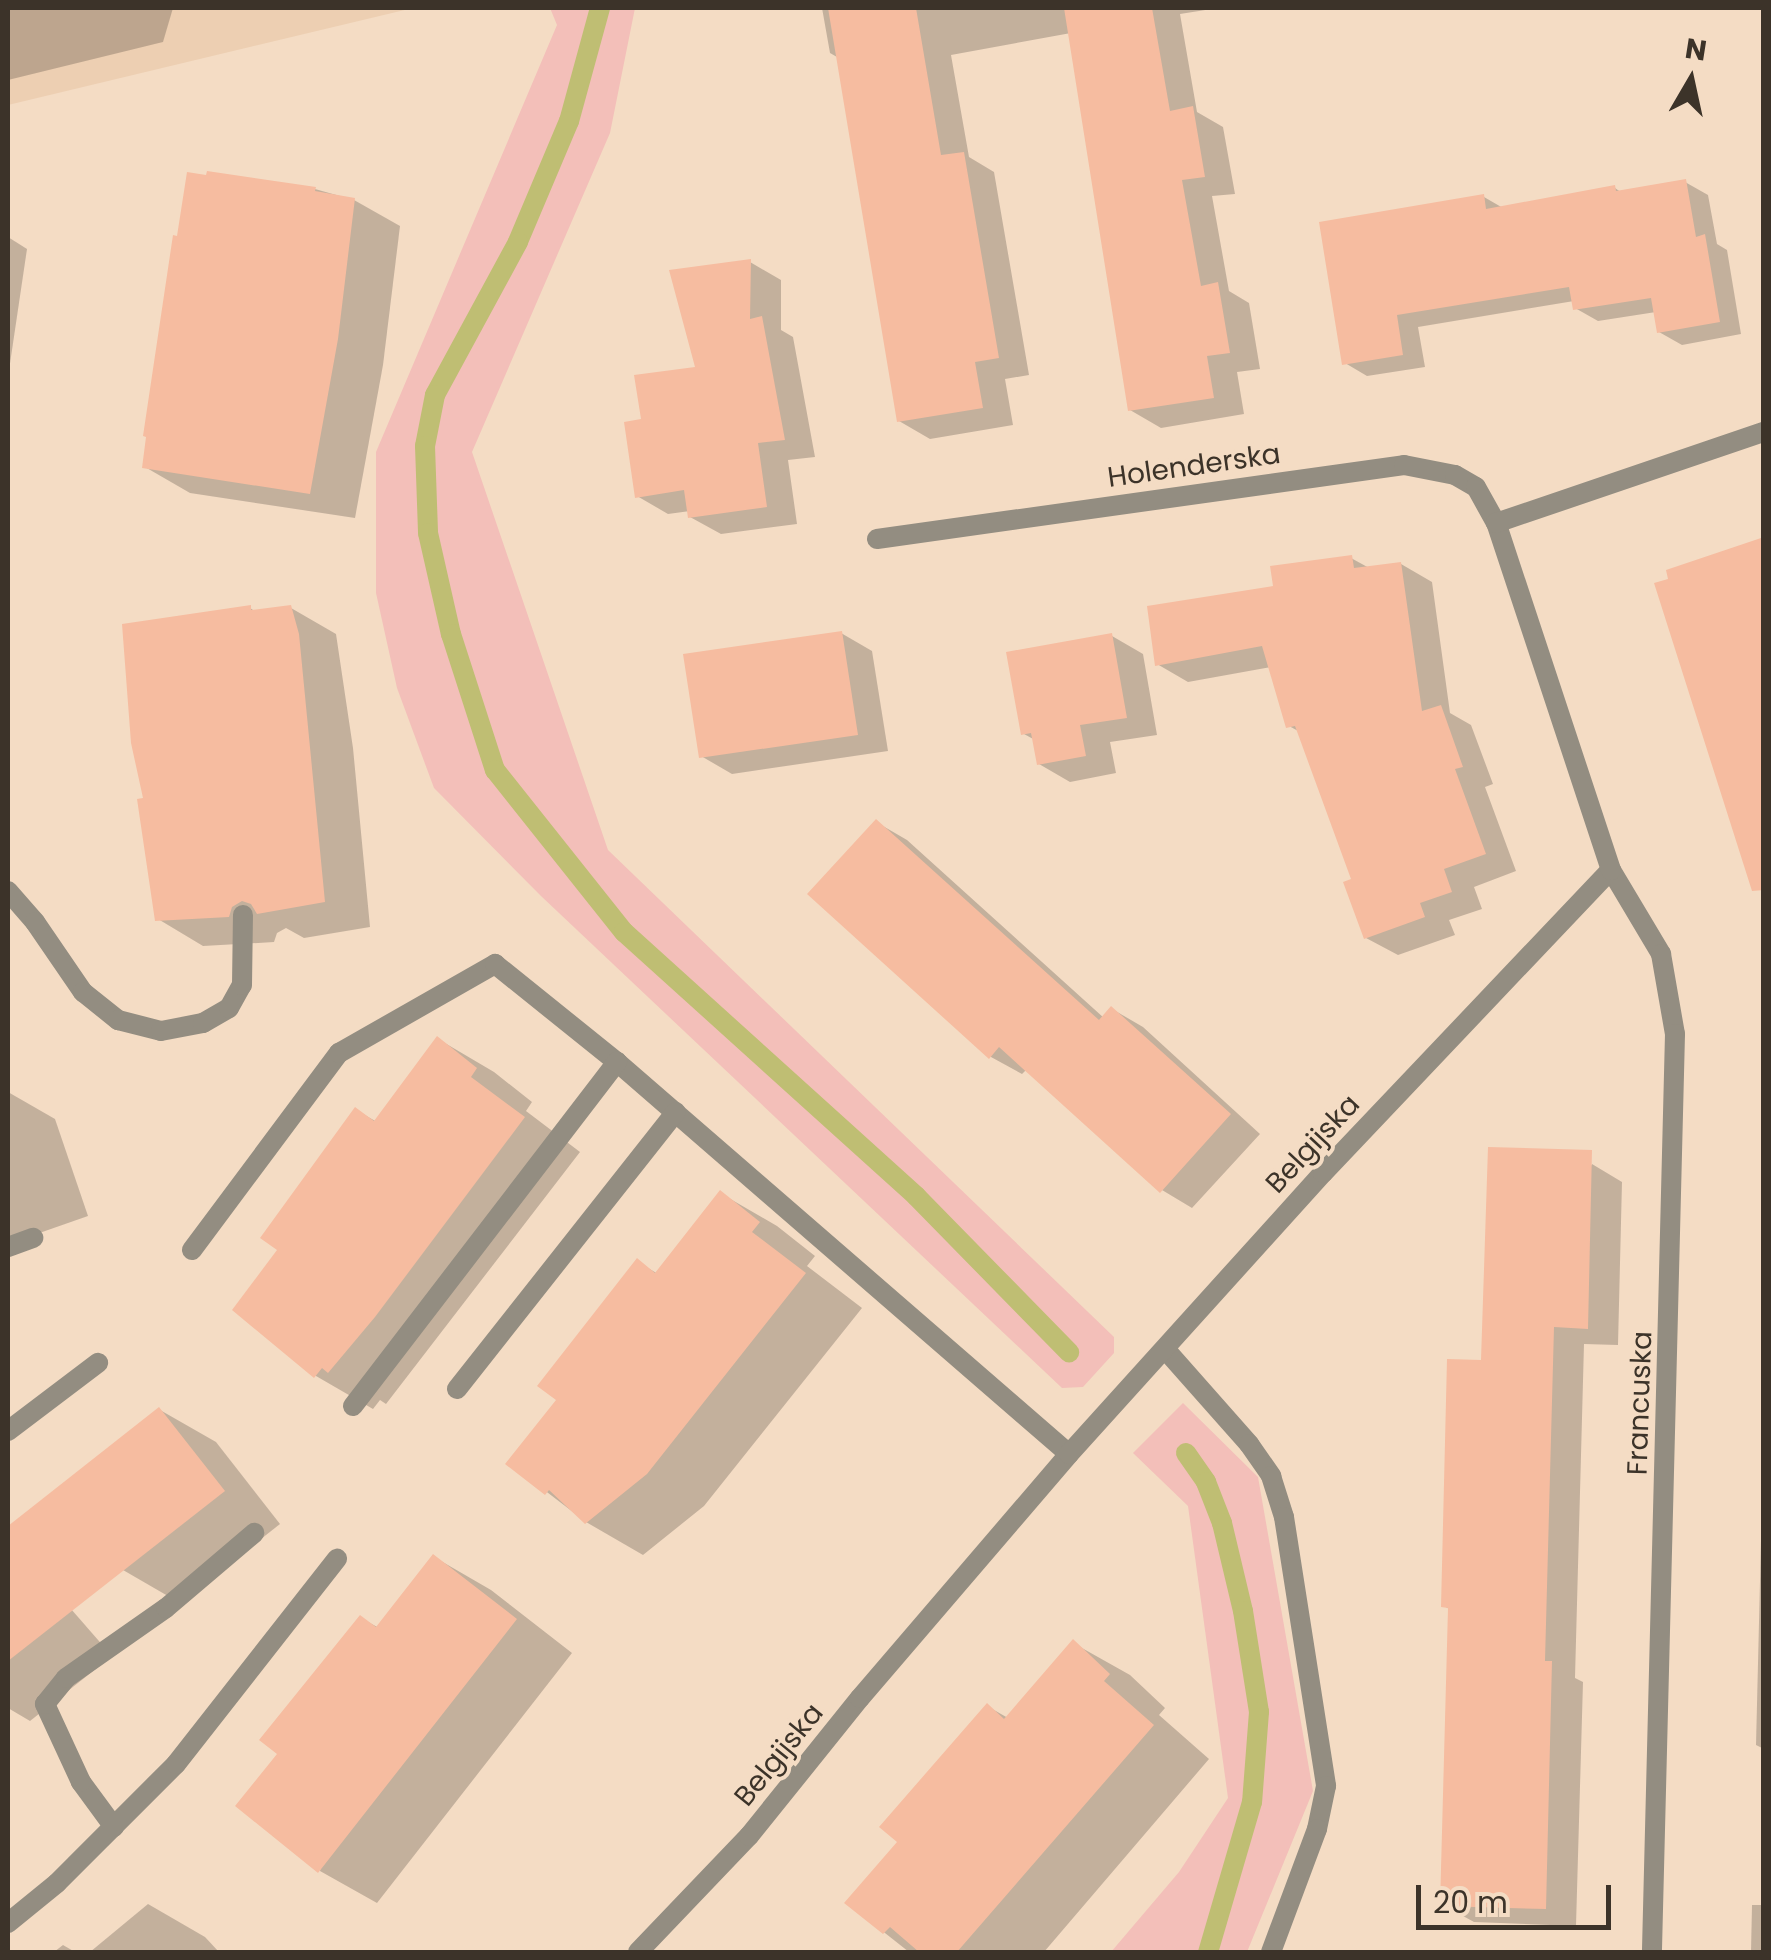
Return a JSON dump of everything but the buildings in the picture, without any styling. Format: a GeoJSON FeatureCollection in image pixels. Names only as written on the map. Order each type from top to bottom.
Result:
{"type":"FeatureCollection","features":[{"type":"Feature","properties":{"kind":"street"},"geometry":{"type":"LineString","coordinates":[[1611,870],[1496,523],[1764,432]]}},
{"type":"Feature","properties":{"kind":"street","name":"Holenderska"},"geometry":{"type":"LineString","coordinates":[[877,539],[1404,465],[1455,476],[1476,488],[1496,523]]}},
{"type":"Feature","properties":{"kind":"street","name":"Belgijska"},"geometry":{"type":"LineString","coordinates":[[638,1952],[749,1836],[860,1698],[1070,1454],[1323,1173],[1611,870]]}},
{"type":"Feature","properties":{"kind":"street","name":"Francuska"},"geometry":{"type":"LineString","coordinates":[[1611,870],[1661,954],[1675,1034],[1652,1952]]}},
{"type":"Feature","properties":{"kind":"street"},"geometry":{"type":"LineString","coordinates":[[8,891],[36,922],[84,992],[118,1020],[161,1031],[203,1023],[229,1008],[242,986],[243,915]]}},
{"type":"Feature","properties":{"kind":"street"},"geometry":{"type":"LineString","coordinates":[[192,1250],[339,1052],[495,964],[676,1112],[1070,1454]]}},
{"type":"Feature","properties":{"kind":"street"},"geometry":{"type":"LineString","coordinates":[[353,1406],[617,1062]]}},
{"type":"Feature","properties":{"kind":"street"},"geometry":{"type":"LineString","coordinates":[[458,1389],[676,1112]]}},
{"type":"Feature","properties":{"kind":"street"},"geometry":{"type":"LineString","coordinates":[[8,1246],[33,1238]]}},
{"type":"Feature","properties":{"kind":"street"},"geometry":{"type":"LineString","coordinates":[[1165,1349],[1249,1444],[1270,1476],[1284,1518],[1326,1786],[1317,1829],[1271,1952]]}},
{"type":"Feature","properties":{"kind":"street"},"geometry":{"type":"LineString","coordinates":[[8,1431],[98,1363]]}},
{"type":"Feature","properties":{"kind":"street"},"geometry":{"type":"LineString","coordinates":[[114,1827],[81,1782],[45,1704],[66,1678],[166,1608],[254,1533]]}},
{"type":"Feature","properties":{"kind":"street"},"geometry":{"type":"LineString","coordinates":[[8,1922],[114,1827],[231,1699],[337,1559]]}},
{"type":"Feature","properties":{"kind":"shaded area"},"geometry":{"type":"Polygon","coordinates":[[[8,8],[413,8],[8,105],[8,8]]]}},
{"type":"Feature","properties":{"kind":"shaded area"},"geometry":{"type":"Polygon","coordinates":[[[550,8],[635,8],[610,133],[472,452],[608,850],[1114,1337],[1114,1353],[1083,1387],[1062,1388],[541,896],[434,788],[397,688],[376,593],[376,452],[557,25],[550,8]]]}},
{"type":"Feature","properties":{"kind":"shaded area"},"geometry":{"type":"Polygon","coordinates":[[[1183,1403],[1258,1477],[1313,1791],[1247,1952],[1111,1952],[1179,1872],[1228,1798],[1188,1506],[1133,1453],[1183,1403]]]}},
{"type":"Feature","properties":{"kind":"waterway"},"geometry":{"type":"LineString","coordinates":[[600,8],[569,121],[518,242],[435,395],[425,446],[428,533],[451,634],[495,770],[624,932],[916,1196],[1069,1352]]}},
{"type":"Feature","properties":{"kind":"waterway"},"geometry":{"type":"LineString","coordinates":[[1186,1453],[1206,1482],[1222,1523],[1243,1611],[1259,1712],[1252,1802],[1208,1952]]}}]}
